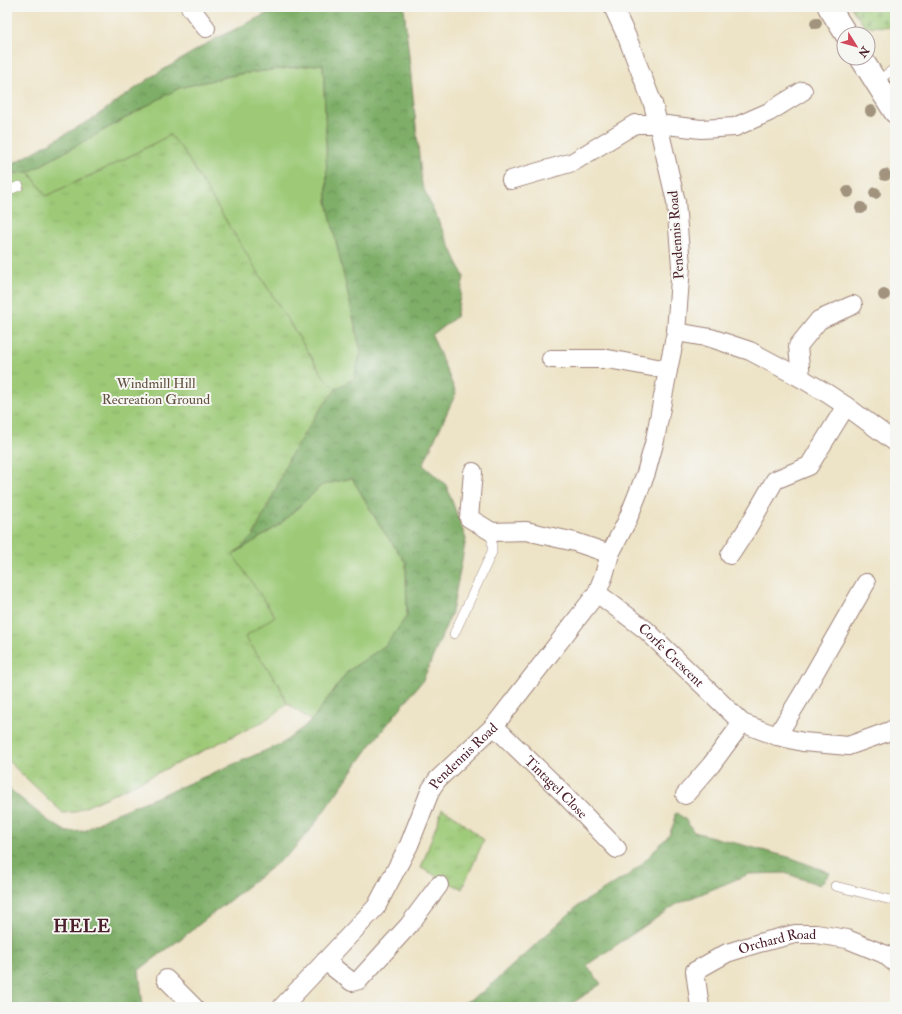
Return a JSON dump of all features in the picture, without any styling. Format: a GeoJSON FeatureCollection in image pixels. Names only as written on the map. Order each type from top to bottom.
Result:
{"type":"FeatureCollection","features":[{"type":"Feature","properties":{"kind":"street"},"geometry":{"type":"LineString","coordinates":[[190,7],[206,28]]}},
{"type":"Feature","properties":{"kind":"street","name":"Pendennis Road"},"geometry":{"type":"LineString","coordinates":[[282,1007],[376,907],[409,845],[431,789],[437,780],[494,726],[596,593],[604,575],[610,554],[627,521],[646,473],[655,440],[676,332],[681,266],[676,202],[658,124],[650,96],[627,37],[613,7]]}},
{"type":"Feature","properties":{"kind":"street"},"geometry":{"type":"LineString","coordinates":[[829,7],[841,26]]}},
{"type":"Feature","properties":{"kind":"street"},"geometry":{"type":"LineString","coordinates":[[866,66],[895,112]]}},
{"type":"Feature","properties":{"kind":"street"},"geometry":{"type":"LineString","coordinates":[[511,180],[573,162],[635,124],[658,124],[701,129],[735,127],[769,112],[802,91]]}},
{"type":"Feature","properties":{"kind":"street"},"geometry":{"type":"LineString","coordinates":[[800,378],[798,346],[819,320],[853,305]]}},
{"type":"Feature","properties":{"kind":"street"},"geometry":{"type":"LineString","coordinates":[[676,332],[711,338],[750,351],[800,378],[846,406],[895,442]]}},
{"type":"Feature","properties":{"kind":"street"},"geometry":{"type":"LineString","coordinates":[[551,359],[608,359],[668,370]]}},
{"type":"Feature","properties":{"kind":"street"},"geometry":{"type":"LineString","coordinates":[[730,555],[747,529],[774,480],[809,466],[846,406]]}},
{"type":"Feature","properties":{"kind":"street"},"geometry":{"type":"LineString","coordinates":[[473,472],[469,518],[492,532],[526,531],[575,542],[610,554]]}},
{"type":"Feature","properties":{"kind":"street"},"geometry":{"type":"LineString","coordinates":[[777,736],[866,583]]}},
{"type":"Feature","properties":{"kind":"street","name":"Corfe Crescent"},"geometry":{"type":"LineString","coordinates":[[596,593],[646,630],[742,723],[777,736],[803,742],[848,746],[895,728]]}},
{"type":"Feature","properties":{"kind":"street"},"geometry":{"type":"LineString","coordinates":[[685,795],[711,765],[742,723]]}},
{"type":"Feature","properties":{"kind":"street","name":"Tintagel Close"},"geometry":{"type":"LineString","coordinates":[[494,726],[617,849]]}},
{"type":"Feature","properties":{"kind":"street"},"geometry":{"type":"LineString","coordinates":[[325,961],[352,982],[360,980],[409,925],[439,885]]}},
{"type":"Feature","properties":{"kind":"street","name":"Orchard Road"},"geometry":{"type":"LineString","coordinates":[[700,1007],[695,971],[727,954],[760,943],[795,934],[816,934],[847,940],[884,954],[895,962]]}},
{"type":"Feature","properties":{"kind":"street"},"geometry":{"type":"LineString","coordinates":[[166,979],[194,1007]]}},
{"type":"Feature","properties":{"kind":"lane"},"geometry":{"type":"LineString","coordinates":[[876,82],[895,68]]}},
{"type":"Feature","properties":{"kind":"lane"},"geometry":{"type":"LineString","coordinates":[[7,191],[19,186]]}},
{"type":"Feature","properties":{"kind":"lane"},"geometry":{"type":"LineString","coordinates":[[454,634],[492,552],[492,532]]}},
{"type":"Feature","properties":{"kind":"lane"},"geometry":{"type":"LineString","coordinates":[[835,886],[895,901]]}},
{"type":"Feature","properties":{"kind":"green space"},"geometry":{"type":"Polygon","coordinates":[[[280,7],[404,7],[422,185],[464,277],[456,317],[432,335],[456,393],[423,465],[446,485],[466,539],[452,612],[423,680],[370,746],[311,829],[291,852],[139,970],[143,1007],[7,1007],[7,787],[47,820],[67,832],[84,831],[116,813],[283,743],[311,721],[348,671],[386,645],[407,616],[406,563],[380,526],[352,478],[322,485],[278,526],[232,555],[253,536],[290,456],[318,412],[336,389],[354,378],[361,352],[327,201],[323,64],[239,74],[179,88],[29,172],[7,174],[7,165],[18,161],[92,119],[153,76],[213,40],[280,7]]]}},
{"type":"Feature","properties":{"kind":"green space"},"geometry":{"type":"Polygon","coordinates":[[[851,7],[895,7],[895,27],[864,26],[851,7]]]}},
{"type":"Feature","properties":{"kind":"green space"},"geometry":{"type":"Polygon","coordinates":[[[323,64],[327,201],[361,352],[354,378],[336,389],[324,377],[194,168],[170,135],[111,166],[46,196],[29,172],[179,88],[239,74],[323,64]]]}},
{"type":"Feature","properties":{"kind":"green space","name":"Windmill Hill Recreation Ground"},"geometry":{"type":"Polygon","coordinates":[[[170,135],[182,149],[324,377],[336,389],[318,412],[290,456],[253,536],[233,555],[275,616],[245,637],[279,685],[287,703],[276,713],[262,722],[75,812],[63,813],[7,760],[7,174],[29,172],[46,196],[111,166],[170,135]]]}},
{"type":"Feature","properties":{"kind":"green space"},"geometry":{"type":"Polygon","coordinates":[[[352,478],[380,526],[406,563],[407,616],[386,645],[348,671],[311,721],[287,703],[279,685],[245,637],[232,555],[278,526],[322,485],[352,478]]]}},
{"type":"Feature","properties":{"kind":"green space"},"geometry":{"type":"Polygon","coordinates":[[[442,809],[452,814],[484,840],[462,889],[421,868],[442,809]]]}},
{"type":"Feature","properties":{"kind":"green space"},"geometry":{"type":"Polygon","coordinates":[[[677,813],[685,819],[694,832],[792,858],[830,873],[820,885],[785,873],[749,874],[677,904],[587,965],[601,984],[567,1007],[457,1007],[482,993],[579,905],[627,876],[640,866],[669,835],[674,823],[675,814],[677,813]]]}},
{"type":"Feature","properties":{"kind":"district","name":"HELE"},"geometry":{"type":"Point","coordinates":[82,926]}}]}
